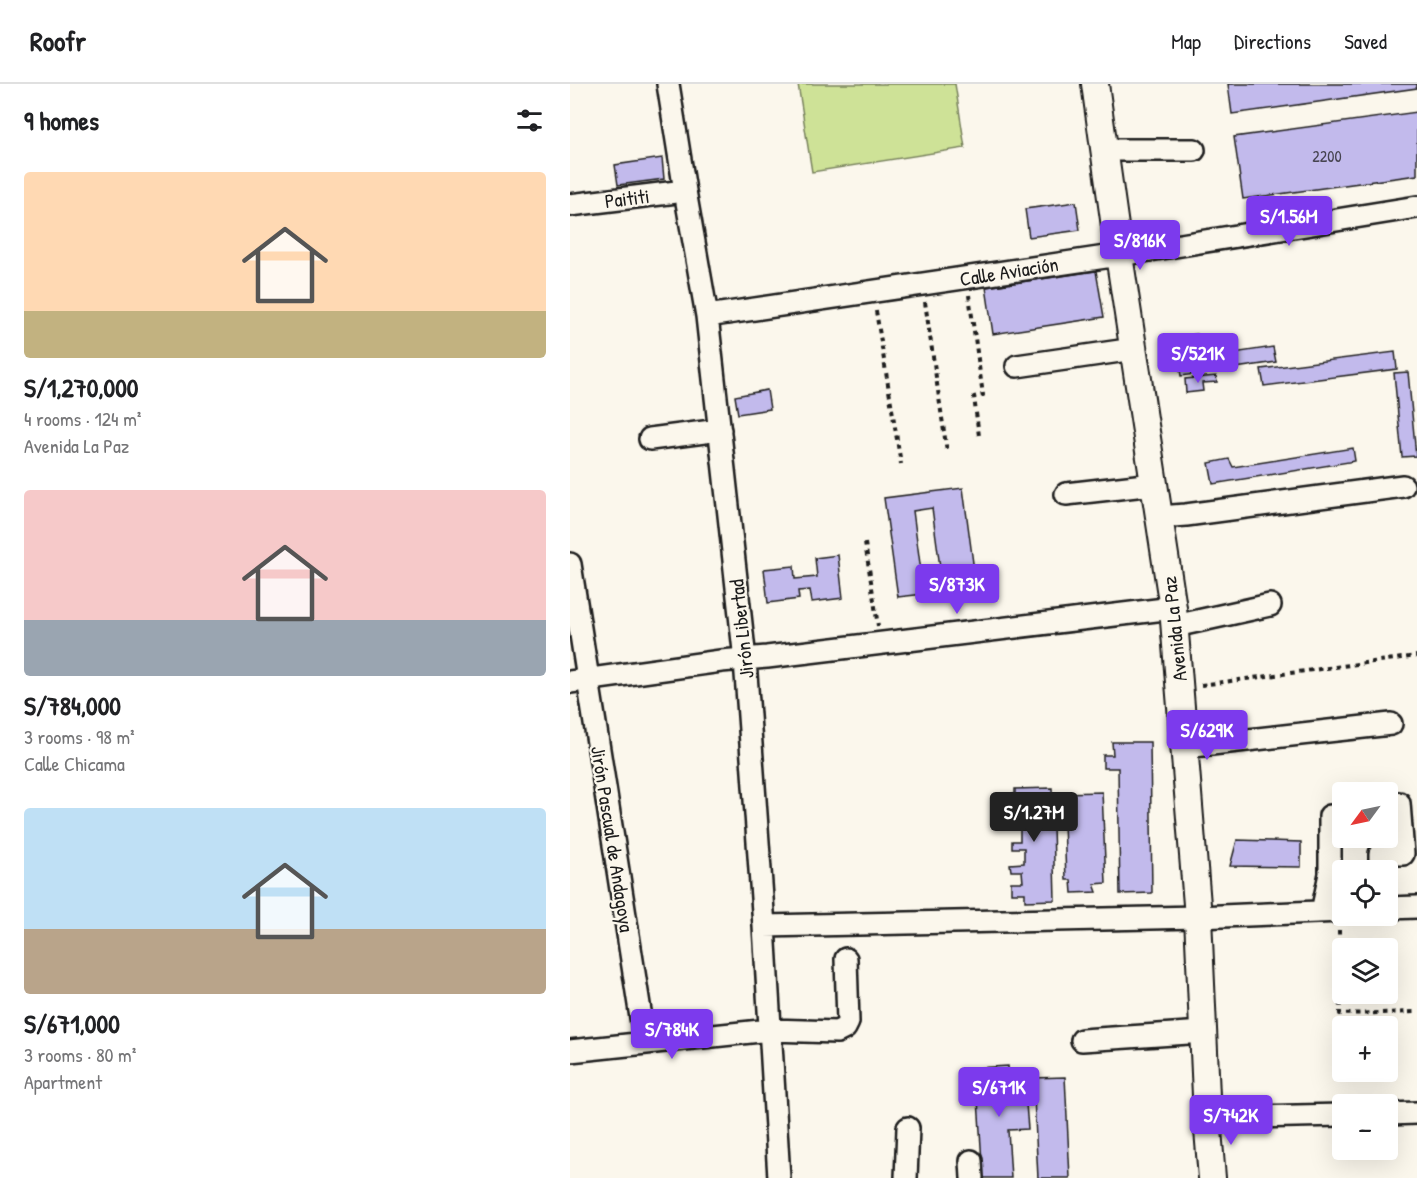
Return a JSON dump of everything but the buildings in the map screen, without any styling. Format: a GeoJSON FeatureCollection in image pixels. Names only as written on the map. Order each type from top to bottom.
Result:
{"type":"FeatureCollection","features":[{"type":"Feature","properties":{"kind":"main road","name":"Avenida La Paz"},"geometry":{"type":"LineString","coordinates":[[1095,84],[1174,617],[1198,917],[1212,1178]]}},
{"type":"Feature","properties":{"kind":"street","name":"Jirón Libertad"},"geometry":{"type":"LineString","coordinates":[[668,84],[707,316],[745,660],[764,926],[778,1178]]}},
{"type":"Feature","properties":{"kind":"street"},"geometry":{"type":"LineString","coordinates":[[1105,150],[1194,150]]}},
{"type":"Feature","properties":{"kind":"street","name":"Paititi"},"geometry":{"type":"LineString","coordinates":[[570,205],[685,191]]}},
{"type":"Feature","properties":{"kind":"street","name":"Calle Aviación"},"geometry":{"type":"LineString","coordinates":[[707,316],[1119,255],[1417,207]]}},
{"type":"Feature","properties":{"kind":"street"},"geometry":{"type":"LineString","coordinates":[[1017,366],[1134,349]]}},
{"type":"Feature","properties":{"kind":"street"},"geometry":{"type":"LineString","coordinates":[[650,439],[720,430]]}},
{"type":"Feature","properties":{"kind":"street"},"geometry":{"type":"LineString","coordinates":[[1066,494],[1154,484]]}},
{"type":"Feature","properties":{"kind":"street"},"geometry":{"type":"LineString","coordinates":[[1160,517],[1403,486]]}},
{"type":"Feature","properties":{"kind":"street","name":"Jirón Pascual de Andagoya"},"geometry":{"type":"LineString","coordinates":[[570,564],[579,680],[645,1043]]}},
{"type":"Feature","properties":{"kind":"street"},"geometry":{"type":"LineString","coordinates":[[579,680],[721,661],[1174,617],[1270,605]]}},
{"type":"Feature","properties":{"kind":"street"},"geometry":{"type":"LineString","coordinates":[[1185,747],[1391,724]]}},
{"type":"Feature","properties":{"kind":"street"},"geometry":{"type":"LineString","coordinates":[[1380,860],[1380,854],[1402,854],[1399,803]]}},
{"type":"Feature","properties":{"kind":"street"},"geometry":{"type":"LineString","coordinates":[[1330,816],[1332,892]]}},
{"type":"Feature","properties":{"kind":"street"},"geometry":{"type":"LineString","coordinates":[[1398,908],[1417,907]]}},
{"type":"Feature","properties":{"kind":"street"},"geometry":{"type":"LineString","coordinates":[[764,926],[1198,917],[1332,911]]}},
{"type":"Feature","properties":{"kind":"street"},"geometry":{"type":"LineString","coordinates":[[570,1051],[770,1030],[837,1032],[845,1028],[848,1022],[846,958]]}},
{"type":"Feature","properties":{"kind":"street"},"geometry":{"type":"LineString","coordinates":[[1082,1040],[1204,1032]]}},
{"type":"Feature","properties":{"kind":"street"},"geometry":{"type":"LineString","coordinates":[[1398,1114],[1417,1113]]}},
{"type":"Feature","properties":{"kind":"street"},"geometry":{"type":"LineString","coordinates":[[1207,1118],[1332,1115]]}},
{"type":"Feature","properties":{"kind":"street"},"geometry":{"type":"LineString","coordinates":[[906,1178],[908,1128]]}},
{"type":"Feature","properties":{"kind":"path"},"geometry":{"type":"LineString","coordinates":[[966,278],[984,395],[974,397],[979,436]]}},
{"type":"Feature","properties":{"kind":"path"},"geometry":{"type":"LineString","coordinates":[[923,284],[947,452]]}},
{"type":"Feature","properties":{"kind":"path"},"geometry":{"type":"LineString","coordinates":[[873,291],[901,464]]}},
{"type":"Feature","properties":{"kind":"path"},"geometry":{"type":"LineString","coordinates":[[865,543],[880,644]]}},
{"type":"Feature","properties":{"kind":"path"},"geometry":{"type":"LineString","coordinates":[[1210,684],[1417,656]]}},
{"type":"Feature","properties":{"kind":"path"},"geometry":{"type":"LineString","coordinates":[[1335,926],[1340,1014],[1417,1012]]}},
{"type":"Feature","properties":{"kind":"green space"},"geometry":{"type":"Polygon","coordinates":[[[798,84],[955,84],[965,148],[812,172],[798,84]]]}}]}
